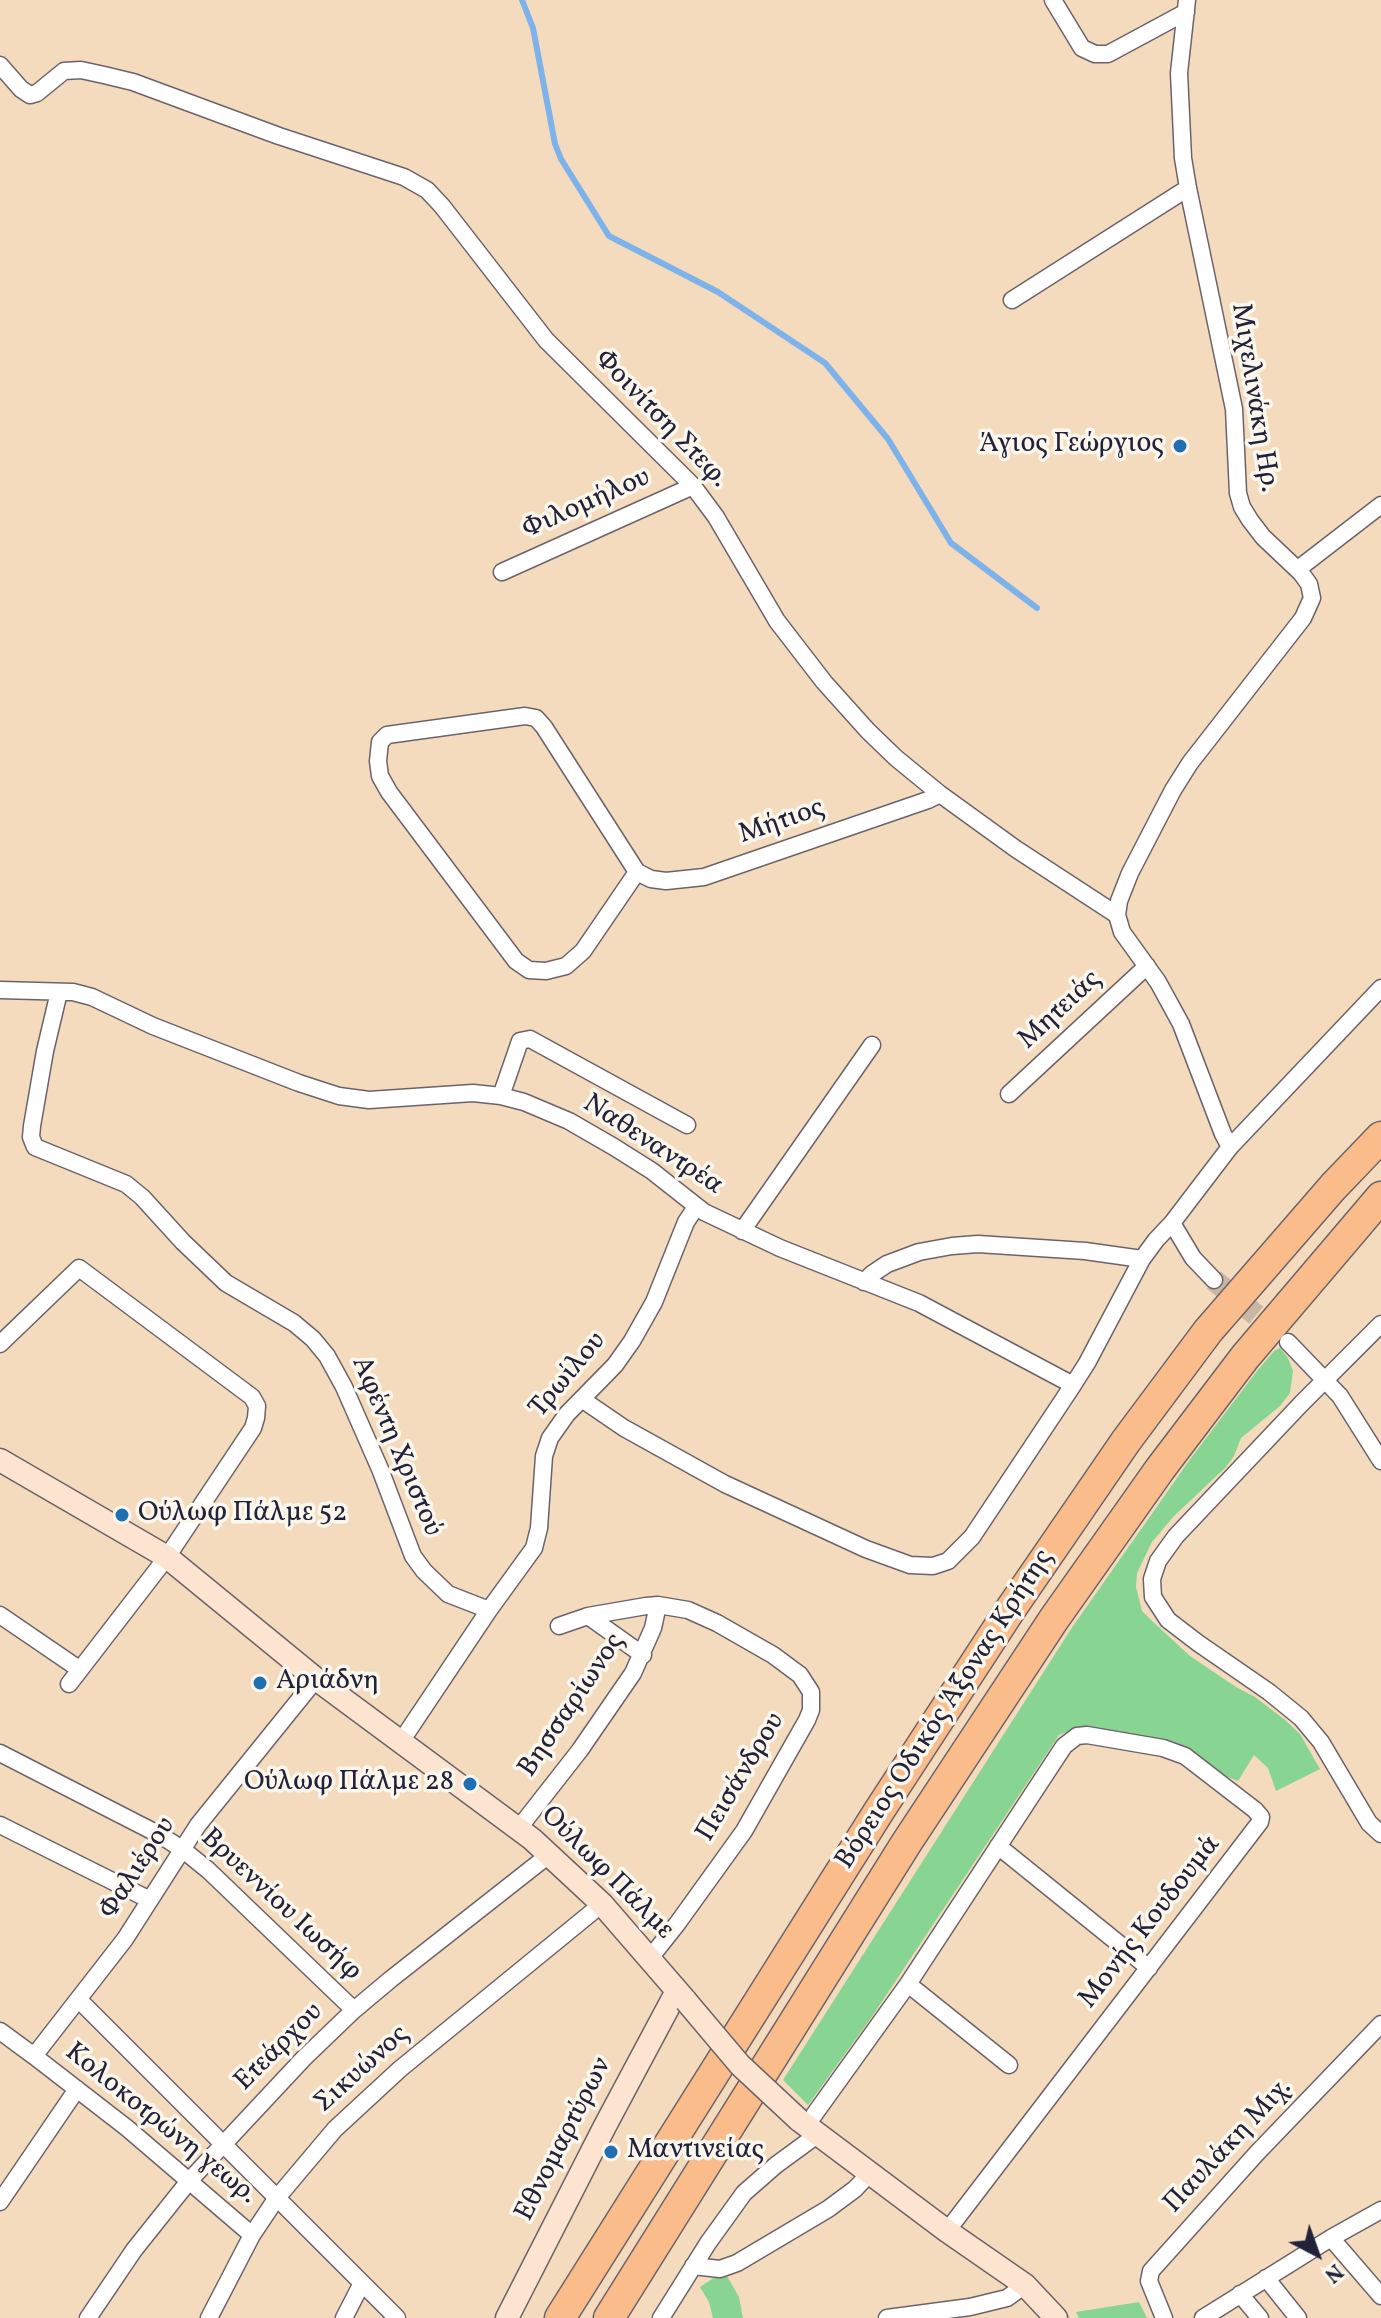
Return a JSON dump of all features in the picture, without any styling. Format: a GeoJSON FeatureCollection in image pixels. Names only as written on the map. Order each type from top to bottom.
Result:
{"type":"FeatureCollection","features":[{"type":"Feature","properties":{"kind":"highway","name":"Βόρειος Οδικός Άξονας Κρήτης"},"geometry":{"type":"LineString","coordinates":[[560,2318],[879,1811],[1101,1476],[1208,1331],[1333,1187],[1381,1137]]}},
{"type":"Feature","properties":{"kind":"highway","name":"Βόρειος Οδικός Άξονας Κρήτης"},"geometry":{"type":"LineString","coordinates":[[609,2318],[899,1855],[1054,1619],[1150,1482],[1245,1357],[1381,1197]]}},
{"type":"Feature","properties":{"kind":"street"},"geometry":{"type":"LineString","coordinates":[[1053,0],[1082,48],[1095,54],[1108,54],[1187,6]]}},
{"type":"Feature","properties":{"kind":"street","name":"Μιχελινάκη Ηρ."},"geometry":{"type":"LineString","coordinates":[[1117,915],[1124,886],[1173,790],[1226,714],[1303,618],[1312,595],[1309,584],[1298,569],[1253,524],[1240,500],[1234,409],[1188,188],[1181,130],[1179,73],[1187,6]]}},
{"type":"Feature","properties":{"kind":"street","name":"Φοινίτση Στεφ."},"geometry":{"type":"LineString","coordinates":[[0,65],[27,94],[37,93],[68,70],[104,75],[133,82],[421,185],[442,206],[546,340],[693,486],[716,517],[777,621],[868,731],[940,794],[1016,849],[1117,915],[1122,932],[1172,1006],[1190,1042],[1230,1147]]}},
{"type":"Feature","properties":{"kind":"street"},"geometry":{"type":"LineString","coordinates":[[1012,300],[1188,188]]}},
{"type":"Feature","properties":{"kind":"street","name":"Φιλομήλου"},"geometry":{"type":"LineString","coordinates":[[502,572],[693,486]]}},
{"type":"Feature","properties":{"kind":"street"},"geometry":{"type":"LineString","coordinates":[[1298,569],[1381,505]]}},
{"type":"Feature","properties":{"kind":"street"},"geometry":{"type":"LineString","coordinates":[[525,716],[536,718],[637,872],[583,951],[566,966],[546,971],[529,970],[516,961],[385,786],[378,761],[380,742],[391,733],[525,716]]}},
{"type":"Feature","properties":{"kind":"street","name":"Μήτιος"},"geometry":{"type":"LineString","coordinates":[[637,872],[651,879],[666,881],[704,877],[940,794]]}},
{"type":"Feature","properties":{"kind":"street","name":"Μητειάς"},"geometry":{"type":"LineString","coordinates":[[1009,1094],[1147,966]]}},
{"type":"Feature","properties":{"kind":"street"},"geometry":{"type":"LineString","coordinates":[[583,1400],[624,1428],[725,1484],[879,1554],[910,1565],[933,1566],[948,1561],[972,1537],[1073,1385],[1142,1259],[1230,1147],[1381,988]]}},
{"type":"Feature","properties":{"kind":"street","name":"Ναθεναντρέα"},"geometry":{"type":"LineString","coordinates":[[0,990],[73,992],[92,997],[153,1026],[339,1096],[369,1100],[464,1093],[501,1096],[524,1102],[591,1133],[652,1171],[696,1207],[742,1231],[919,1303],[1073,1385]]}},
{"type":"Feature","properties":{"kind":"street","name":"Αφέντη Χριστού"},"geometry":{"type":"LineString","coordinates":[[59,992],[35,1111],[31,1137],[35,1147],[103,1173],[133,1189],[213,1271],[247,1297],[294,1323],[313,1339],[327,1356],[344,1387],[380,1469],[406,1542],[417,1562],[448,1594],[489,1610]]}},
{"type":"Feature","properties":{"kind":"street"},"geometry":{"type":"LineString","coordinates":[[501,1096],[520,1041],[526,1038],[687,1125]]}},
{"type":"Feature","properties":{"kind":"street"},"geometry":{"type":"LineString","coordinates":[[742,1231],[872,1045]]}},
{"type":"Feature","properties":{"kind":"street","name":"Τρωίλου"},"geometry":{"type":"LineString","coordinates":[[400,1743],[534,1548],[539,1528],[547,1446],[558,1425],[615,1365],[632,1341],[654,1302],[686,1222],[696,1207]]}},
{"type":"Feature","properties":{"kind":"street"},"geometry":{"type":"LineString","coordinates":[[1172,1223],[1193,1258],[1214,1280]]}},
{"type":"Feature","properties":{"kind":"street"},"geometry":{"type":"LineString","coordinates":[[864,1282],[887,1264],[919,1252],[952,1246],[978,1244],[1085,1251],[1142,1259]]}},
{"type":"Feature","properties":{"kind":"street"},"geometry":{"type":"LineString","coordinates":[[0,1344],[79,1268],[252,1397],[257,1412],[253,1428],[167,1557],[69,1684]]}},
{"type":"Feature","properties":{"kind":"street"},"geometry":{"type":"LineString","coordinates":[[1381,1324],[1176,1536],[1158,1561],[1152,1579],[1153,1597],[1168,1620],[1301,1718],[1321,1742],[1369,1823],[1381,1834]]}},
{"type":"Feature","properties":{"kind":"street"},"geometry":{"type":"LineString","coordinates":[[1288,1342],[1326,1379],[1381,1461]]}},
{"type":"Feature","properties":{"kind":"street","name":"Ούλωφ Πάλμε"},"geometry":{"type":"LineString","coordinates":[[0,1460],[167,1557],[316,1679],[519,1828],[602,1904],[750,2076],[807,2127],[1025,2285],[1056,2318]]}},
{"type":"Feature","properties":{"kind":"street","name":"Πεισάνδρου"},"geometry":{"type":"LineString","coordinates":[[559,1626],[588,1616],[658,1605],[688,1610],[773,1655],[804,1679],[811,1692],[811,1710],[807,1720],[744,1831],[650,1958]]}},
{"type":"Feature","properties":{"kind":"street","name":"Βησσαρίωνος"},"geometry":{"type":"LineString","coordinates":[[519,1828],[580,1750],[633,1673],[653,1628],[658,1605]]}},
{"type":"Feature","properties":{"kind":"street"},"geometry":{"type":"LineString","coordinates":[[0,1615],[79,1669]]}},
{"type":"Feature","properties":{"kind":"street"},"geometry":{"type":"LineString","coordinates":[[588,1616],[643,1655]]}},
{"type":"Feature","properties":{"kind":"street","name":"Φαλιέρου"},"geometry":{"type":"LineString","coordinates":[[34,2056],[79,2000],[150,1900],[198,1825],[316,1679]]}},
{"type":"Feature","properties":{"kind":"street","name":"Μονής Κουδουμά"},"geometry":{"type":"LineString","coordinates":[[947,2231],[1247,1841],[1261,1817],[1185,1756],[1174,1751],[1087,1735],[1064,1746],[998,1846]]}},
{"type":"Feature","properties":{"kind":"street","name":"Βρυεννίου Ιωσήφ"},"geometry":{"type":"LineString","coordinates":[[0,1753],[182,1849],[208,1870],[354,2010]]}},
{"type":"Feature","properties":{"kind":"street"},"geometry":{"type":"LineString","coordinates":[[0,1825],[150,1900]]}},
{"type":"Feature","properties":{"kind":"street"},"geometry":{"type":"LineString","coordinates":[[661,2318],[733,2206],[776,2165],[807,2127],[908,1984],[998,1846],[1149,1968]]}},
{"type":"Feature","properties":{"kind":"street","name":"Ετεάρχου"},"geometry":{"type":"LineString","coordinates":[[88,2318],[134,2250],[189,2181],[304,2058],[354,2010],[550,1854]]}},
{"type":"Feature","properties":{"kind":"street","name":"Σικυώνος"},"geometry":{"type":"LineString","coordinates":[[209,2318],[252,2235],[276,2199],[335,2129],[378,2088],[602,1904]]}},
{"type":"Feature","properties":{"kind":"street"},"geometry":{"type":"LineString","coordinates":[[908,1984],[1009,2065]]}},
{"type":"Feature","properties":{"kind":"street","name":"Εθνομαρτύρων"},"geometry":{"type":"LineString","coordinates":[[507,2318],[605,2126],[682,1996]]}},
{"type":"Feature","properties":{"kind":"street","name":"Κολοκοτρώνη γεωρ."},"geometry":{"type":"LineString","coordinates":[[79,2000],[397,2318]]}},
{"type":"Feature","properties":{"kind":"street","name":"Παυλάκη Μιχ."},"geometry":{"type":"LineString","coordinates":[[1164,2318],[1149,2281],[1151,2271],[1257,2153],[1381,2024]]}},
{"type":"Feature","properties":{"kind":"street"},"geometry":{"type":"LineString","coordinates":[[0,2031],[34,2056]]}},
{"type":"Feature","properties":{"kind":"street","name":"Κολοκοτρώνη γεωρ."},"geometry":{"type":"LineString","coordinates":[[34,2056],[252,2235]]}},
{"type":"Feature","properties":{"kind":"street"},"geometry":{"type":"LineString","coordinates":[[0,2202],[77,2089]]}},
{"type":"Feature","properties":{"kind":"street"},"geometry":{"type":"LineString","coordinates":[[693,2266],[720,2269],[737,2263],[828,2209],[870,2173]]}},
{"type":"Feature","properties":{"kind":"street"},"geometry":{"type":"LineString","coordinates":[[1203,2318],[1381,2210]]}},
{"type":"Feature","properties":{"kind":"street"},"geometry":{"type":"LineString","coordinates":[[1331,2238],[1381,2296]]}},
{"type":"Feature","properties":{"kind":"street"},"geometry":{"type":"LineString","coordinates":[[1266,2278],[1298,2318]]}},
{"type":"Feature","properties":{"kind":"street"},"geometry":{"type":"LineString","coordinates":[[344,2318],[362,2283]]}},
{"type":"Feature","properties":{"kind":"street"},"geometry":{"type":"LineString","coordinates":[[887,2318],[985,2304],[1007,2298],[1025,2285]]}},
{"type":"Feature","properties":{"kind":"street"},"geometry":{"type":"LineString","coordinates":[[1240,2294],[1260,2318]]}},
{"type":"Feature","properties":{"kind":"green space"},"geometry":{"type":"Polygon","coordinates":[[[1280,1348],[1293,1371],[1290,1393],[1280,1406],[1241,1438],[1226,1467],[1174,1516],[1152,1542],[1137,1573],[1136,1587],[1142,1611],[1151,1620],[1190,1656],[1285,1720],[1300,1734],[1320,1769],[1276,1791],[1268,1768],[1254,1755],[1238,1781],[1221,1774],[1188,1748],[1174,1742],[1086,1729],[1059,1735],[871,2018],[808,2105],[783,2080],[1071,1629],[1191,1458],[1257,1371],[1280,1348]]]}},
{"type":"Feature","properties":{"kind":"green space"},"geometry":{"type":"Polygon","coordinates":[[[724,2271],[739,2297],[743,2318],[713,2318],[709,2302],[700,2287],[724,2271]]]}},
{"type":"Feature","properties":{"kind":"green space"},"geometry":{"type":"Polygon","coordinates":[[[1139,2302],[1147,2318],[1079,2318],[1076,2312],[1139,2302]]]}},
{"type":"Feature","properties":{"kind":"waterway"},"geometry":{"type":"LineString","coordinates":[[522,0],[533,28],[555,144],[561,159],[609,236],[718,292],[825,363],[888,439],[951,543],[1037,608]]}},
{"type":"Feature","properties":{"kind":"tunnel"},"geometry":{"type":"LineString","coordinates":[[1214,1280],[1281,1336]]}},
{"type":"Feature","properties":{"kind":"place","name":"Άγιος Γεώργιος"},"geometry":{"type":"Point","coordinates":[1180,446]}},
{"type":"Feature","properties":{"kind":"place","name":"Ούλωφ Πάλμε 52"},"geometry":{"type":"Point","coordinates":[122,1515]}},
{"type":"Feature","properties":{"kind":"place","name":"Αριάδνη"},"geometry":{"type":"Point","coordinates":[260,1683]}},
{"type":"Feature","properties":{"kind":"place","name":"Ούλωφ Πάλμε 28"},"geometry":{"type":"Point","coordinates":[470,1784]}},
{"type":"Feature","properties":{"kind":"place","name":"Μαντινείας"},"geometry":{"type":"Point","coordinates":[611,2152]}}]}
